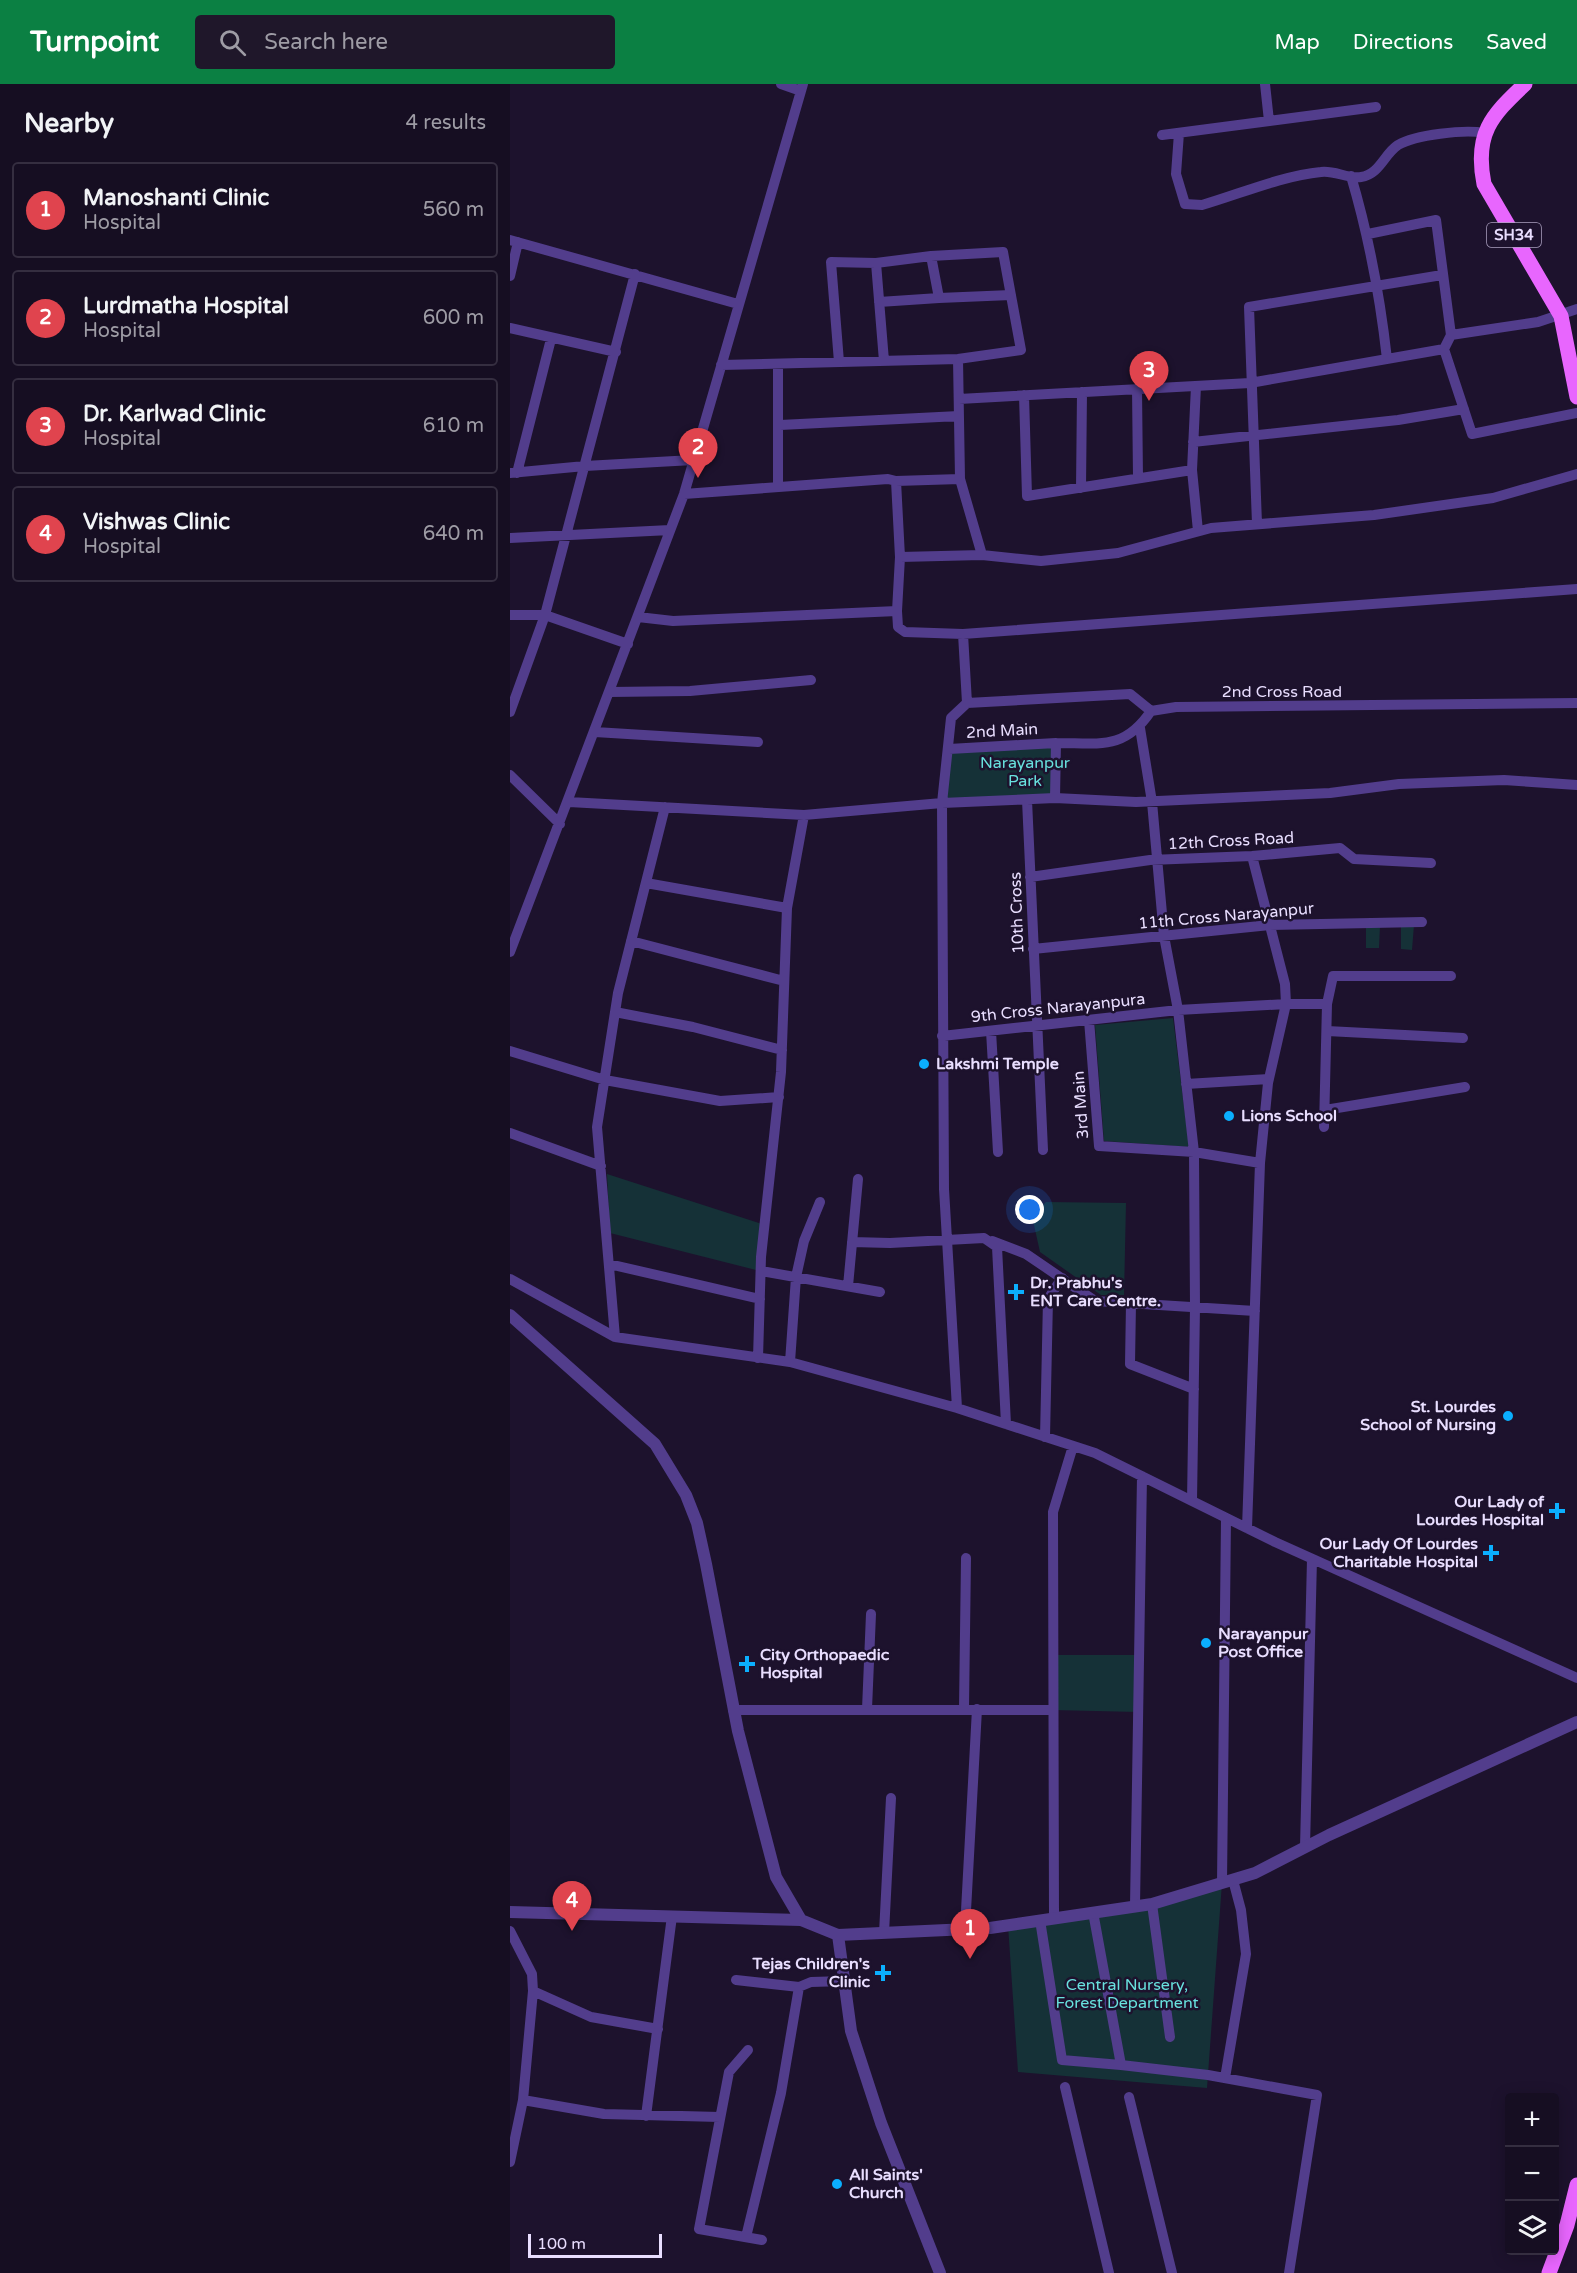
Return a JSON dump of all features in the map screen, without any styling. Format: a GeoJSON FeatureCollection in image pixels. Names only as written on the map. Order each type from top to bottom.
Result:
{"type":"FeatureCollection","features":[{"type":"Feature","properties":{"kind":"main road"},"geometry":{"type":"LineString","coordinates":[[1484,134],[1490,121],[1526,84]]}},
{"type":"Feature","properties":{"kind":"main road","name":"SH34"},"geometry":{"type":"LineString","coordinates":[[1484,134],[1480,146],[1484,183],[1561,316],[1577,397]]}},
{"type":"Feature","properties":{"kind":"main road"},"geometry":{"type":"LineString","coordinates":[[1549,2273],[1567,2225],[1577,2185]]}},
{"type":"Feature","properties":{"kind":"street"},"geometry":{"type":"LineString","coordinates":[[510,952],[569,802],[684,494],[802,88],[782,84]]}},
{"type":"Feature","properties":{"kind":"street"},"geometry":{"type":"LineString","coordinates":[[1265,84],[1269,121]]}},
{"type":"Feature","properties":{"kind":"street"},"geometry":{"type":"LineString","coordinates":[[1162,135],[1376,107]]}},
{"type":"Feature","properties":{"kind":"street"},"geometry":{"type":"LineString","coordinates":[[1179,133],[1176,174],[1185,204],[1202,205],[1306,174],[1325,171],[1361,177],[1374,173],[1399,144],[1445,134],[1472,131],[1484,134]]}},
{"type":"Feature","properties":{"kind":"street"},"geometry":{"type":"LineString","coordinates":[[1351,176],[1368,234],[1378,287],[1387,359]]}},
{"type":"Feature","properties":{"kind":"street"},"geometry":{"type":"LineString","coordinates":[[1368,234],[1436,220],[1441,242],[1442,275],[1451,334],[1444,349],[1472,434],[1577,413]]}},
{"type":"Feature","properties":{"kind":"street"},"geometry":{"type":"LineString","coordinates":[[510,276],[514,241],[738,304]]}},
{"type":"Feature","properties":{"kind":"street"},"geometry":{"type":"LineString","coordinates":[[721,365],[958,359],[1021,350],[1003,252],[930,256],[876,263],[831,262],[839,362]]}},
{"type":"Feature","properties":{"kind":"street"},"geometry":{"type":"LineString","coordinates":[[930,256],[939,298]]}},
{"type":"Feature","properties":{"kind":"street"},"geometry":{"type":"LineString","coordinates":[[876,263],[884,361]]}},
{"type":"Feature","properties":{"kind":"street"},"geometry":{"type":"LineString","coordinates":[[510,712],[545,615],[635,274]]}},
{"type":"Feature","properties":{"kind":"street"},"geometry":{"type":"LineString","coordinates":[[1257,524],[1249,307],[1442,275]]}},
{"type":"Feature","properties":{"kind":"street"},"geometry":{"type":"LineString","coordinates":[[879,302],[1011,295]]}},
{"type":"Feature","properties":{"kind":"street"},"geometry":{"type":"LineString","coordinates":[[1451,334],[1561,316],[1577,309]]}},
{"type":"Feature","properties":{"kind":"street"},"geometry":{"type":"LineString","coordinates":[[510,328],[616,352]]}},
{"type":"Feature","properties":{"kind":"street"},"geometry":{"type":"LineString","coordinates":[[551,339],[514,473],[585,466],[693,460]]}},
{"type":"Feature","properties":{"kind":"street"},"geometry":{"type":"LineString","coordinates":[[959,399],[1250,382],[1444,349]]}},
{"type":"Feature","properties":{"kind":"street"},"geometry":{"type":"LineString","coordinates":[[958,359],[960,479],[982,555]]}},
{"type":"Feature","properties":{"kind":"street"},"geometry":{"type":"LineString","coordinates":[[778,364],[780,425],[778,486]]}},
{"type":"Feature","properties":{"kind":"street"},"geometry":{"type":"LineString","coordinates":[[1196,386],[1192,470],[1198,531]]}},
{"type":"Feature","properties":{"kind":"street"},"geometry":{"type":"LineString","coordinates":[[1137,389],[1138,478]]}},
{"type":"Feature","properties":{"kind":"street"},"geometry":{"type":"LineString","coordinates":[[1081,488],[1082,392]]}},
{"type":"Feature","properties":{"kind":"street"},"geometry":{"type":"LineString","coordinates":[[1024,396],[1027,496],[1192,470]]}},
{"type":"Feature","properties":{"kind":"street"},"geometry":{"type":"LineString","coordinates":[[1193,442],[1398,420],[1464,409]]}},
{"type":"Feature","properties":{"kind":"street"},"geometry":{"type":"LineString","coordinates":[[780,425],[959,416]]}},
{"type":"Feature","properties":{"kind":"street"},"geometry":{"type":"LineString","coordinates":[[900,557],[982,555],[1041,561],[1118,553],[1198,531],[1374,515],[1494,498],[1577,474]]}},
{"type":"Feature","properties":{"kind":"street"},"geometry":{"type":"LineString","coordinates":[[684,494],[888,479],[896,481],[960,479]]}},
{"type":"Feature","properties":{"kind":"street"},"geometry":{"type":"LineString","coordinates":[[896,481],[900,557],[897,611],[898,627],[905,632],[963,634],[1577,589]]}},
{"type":"Feature","properties":{"kind":"street"},"geometry":{"type":"LineString","coordinates":[[510,538],[670,530]]}},
{"type":"Feature","properties":{"kind":"street"},"geometry":{"type":"LineString","coordinates":[[638,617],[673,621],[897,611]]}},
{"type":"Feature","properties":{"kind":"street"},"geometry":{"type":"LineString","coordinates":[[510,615],[545,615],[628,644]]}},
{"type":"Feature","properties":{"kind":"street"},"geometry":{"type":"LineString","coordinates":[[963,634],[967,702]]}},
{"type":"Feature","properties":{"kind":"street"},"geometry":{"type":"LineString","coordinates":[[610,692],[690,691],[811,681]]}},
{"type":"Feature","properties":{"kind":"street"},"geometry":{"type":"LineString","coordinates":[[957,1408],[946,1241],[942,1036],[942,803],[951,718],[967,702],[1130,694],[1151,711],[1140,728],[1115,743],[1056,743],[1055,798]]}},
{"type":"Feature","properties":{"kind":"street","name":"2nd Cross Road"},"geometry":{"type":"LineString","coordinates":[[1151,711],[1176,707],[1577,703]]}},
{"type":"Feature","properties":{"kind":"street"},"geometry":{"type":"LineString","coordinates":[[1140,728],[1152,802],[1164,936],[1178,1010],[1194,1152],[1195,1307],[1192,1501]]}},
{"type":"Feature","properties":{"kind":"street"},"geometry":{"type":"LineString","coordinates":[[595,732],[758,742]]}},
{"type":"Feature","properties":{"kind":"street","name":"2nd Main"},"geometry":{"type":"LineString","coordinates":[[949,749],[1056,743]]}},
{"type":"Feature","properties":{"kind":"street"},"geometry":{"type":"LineString","coordinates":[[510,775],[560,824]]}},
{"type":"Feature","properties":{"kind":"street"},"geometry":{"type":"LineString","coordinates":[[569,802],[804,815],[942,803],[1055,798],[1152,802],[1330,793],[1399,784],[1504,780],[1577,785]]}},
{"type":"Feature","properties":{"kind":"street","name":"10th Cross"},"geometry":{"type":"LineString","coordinates":[[1027,800],[1043,1150]]}},
{"type":"Feature","properties":{"kind":"street"},"geometry":{"type":"LineString","coordinates":[[615,1337],[597,1126],[615,1012],[665,807]]}},
{"type":"Feature","properties":{"kind":"street"},"geometry":{"type":"LineString","coordinates":[[758,1358],[761,1271],[779,1097],[787,908],[804,815]]}},
{"type":"Feature","properties":{"kind":"street","name":"12th Cross Road"},"geometry":{"type":"LineString","coordinates":[[1030,877],[1156,860],[1252,856],[1340,848],[1354,859],[1431,864]]}},
{"type":"Feature","properties":{"kind":"street"},"geometry":{"type":"LineString","coordinates":[[1247,1528],[1260,1163],[1269,1079],[1286,1004],[1285,984],[1252,856]]}},
{"type":"Feature","properties":{"kind":"street"},"geometry":{"type":"LineString","coordinates":[[646,884],[787,908]]}},
{"type":"Feature","properties":{"kind":"street","name":"11th Cross Narayanpur"},"geometry":{"type":"LineString","coordinates":[[1033,949],[1270,925],[1422,922]]}},
{"type":"Feature","properties":{"kind":"street"},"geometry":{"type":"LineString","coordinates":[[631,941],[784,981]]}},
{"type":"Feature","properties":{"kind":"street"},"geometry":{"type":"LineString","coordinates":[[1324,1127],[1327,1004],[1333,976],[1451,976]]}},
{"type":"Feature","properties":{"kind":"street","name":"9th Cross Narayanpura"},"geometry":{"type":"LineString","coordinates":[[942,1036],[1178,1010],[1327,1004]]}},
{"type":"Feature","properties":{"kind":"street"},"geometry":{"type":"LineString","coordinates":[[615,1012],[693,1027],[782,1050]]}},
{"type":"Feature","properties":{"kind":"street","name":"3rd Main"},"geometry":{"type":"LineString","coordinates":[[1089,1020],[1099,1146],[1194,1152]]}},
{"type":"Feature","properties":{"kind":"street"},"geometry":{"type":"LineString","coordinates":[[991,1031],[999,1152]]}},
{"type":"Feature","properties":{"kind":"street"},"geometry":{"type":"LineString","coordinates":[[1327,1031],[1463,1038]]}},
{"type":"Feature","properties":{"kind":"street"},"geometry":{"type":"LineString","coordinates":[[510,1051],[604,1080],[720,1101],[779,1097]]}},
{"type":"Feature","properties":{"kind":"street"},"geometry":{"type":"LineString","coordinates":[[1186,1084],[1269,1079]]}},
{"type":"Feature","properties":{"kind":"street"},"geometry":{"type":"LineString","coordinates":[[1325,1110],[1465,1087]]}},
{"type":"Feature","properties":{"kind":"street"},"geometry":{"type":"LineString","coordinates":[[510,1133],[601,1166]]}},
{"type":"Feature","properties":{"kind":"street"},"geometry":{"type":"LineString","coordinates":[[1194,1152],[1260,1163]]}},
{"type":"Feature","properties":{"kind":"street"},"geometry":{"type":"LineString","coordinates":[[848,1286],[858,1179]]}},
{"type":"Feature","properties":{"kind":"street"},"geometry":{"type":"LineString","coordinates":[[790,1362],[796,1277],[804,1241],[820,1202]]}},
{"type":"Feature","properties":{"kind":"street"},"geometry":{"type":"LineString","coordinates":[[984,1238],[997,1247],[1006,1424]]}},
{"type":"Feature","properties":{"kind":"street"},"geometry":{"type":"LineString","coordinates":[[852,1242],[946,1241],[984,1238],[1026,1254],[1095,1301],[1255,1311]]}},
{"type":"Feature","properties":{"kind":"street"},"geometry":{"type":"LineString","coordinates":[[609,1264],[760,1299]]}},
{"type":"Feature","properties":{"kind":"street"},"geometry":{"type":"LineString","coordinates":[[761,1271],[880,1292]]}},
{"type":"Feature","properties":{"kind":"street"},"geometry":{"type":"LineString","coordinates":[[1045,1437],[1048,1299],[1062,1278]]}},
{"type":"Feature","properties":{"kind":"street"},"geometry":{"type":"LineString","coordinates":[[510,1279],[615,1337],[790,1362],[957,1408],[1095,1453],[1312,1559],[1577,1678]]}},
{"type":"Feature","properties":{"kind":"street"},"geometry":{"type":"LineString","coordinates":[[1131,1303],[1130,1364],[1194,1389]]}},
{"type":"Feature","properties":{"kind":"street"},"geometry":{"type":"LineString","coordinates":[[510,1315],[655,1444],[686,1495],[701,1544],[733,1710],[776,1877],[801,1920]]}},
{"type":"Feature","properties":{"kind":"street"},"geometry":{"type":"LineString","coordinates":[[1054,1918],[1053,1512],[1073,1446]]}},
{"type":"Feature","properties":{"kind":"street"},"geometry":{"type":"LineString","coordinates":[[1135,1906],[1142,1476]]}},
{"type":"Feature","properties":{"kind":"street"},"geometry":{"type":"LineString","coordinates":[[1225,2078],[1246,1954],[1241,1910],[1228,1881],[1226,1518]]}},
{"type":"Feature","properties":{"kind":"street"},"geometry":{"type":"LineString","coordinates":[[964,1708],[966,1558]]}},
{"type":"Feature","properties":{"kind":"street"},"geometry":{"type":"LineString","coordinates":[[1305,1847],[1312,1559]]}},
{"type":"Feature","properties":{"kind":"street"},"geometry":{"type":"LineString","coordinates":[[867,1709],[871,1614]]}},
{"type":"Feature","properties":{"kind":"street"},"geometry":{"type":"LineString","coordinates":[[733,1710],[964,1708],[1052,1710]]}},
{"type":"Feature","properties":{"kind":"street"},"geometry":{"type":"LineString","coordinates":[[964,1929],[977,1708]]}},
{"type":"Feature","properties":{"kind":"street"},"geometry":{"type":"LineString","coordinates":[[510,1912],[801,1920],[838,1935],[964,1929],[1152,1904],[1255,1874],[1305,1847],[1577,1722]]}},
{"type":"Feature","properties":{"kind":"street"},"geometry":{"type":"LineString","coordinates":[[884,1933],[891,1798]]}},
{"type":"Feature","properties":{"kind":"street"},"geometry":{"type":"LineString","coordinates":[[1152,1904],[1170,2037]]}},
{"type":"Feature","properties":{"kind":"street"},"geometry":{"type":"LineString","coordinates":[[1094,1912],[1121,2065]]}},
{"type":"Feature","properties":{"kind":"street"},"geometry":{"type":"LineString","coordinates":[[647,2115],[672,1916]]}},
{"type":"Feature","properties":{"kind":"street"},"geometry":{"type":"LineString","coordinates":[[1040,1920],[1062,2060],[1225,2078],[1317,2095],[1289,2273]]}},
{"type":"Feature","properties":{"kind":"street"},"geometry":{"type":"LineString","coordinates":[[510,1931],[532,1974],[523,2100],[510,2162]]}},
{"type":"Feature","properties":{"kind":"street"},"geometry":{"type":"LineString","coordinates":[[838,1935],[851,2031],[881,2123],[940,2273]]}},
{"type":"Feature","properties":{"kind":"street"},"geometry":{"type":"LineString","coordinates":[[736,1980],[799,1987],[812,1982],[845,1981]]}},
{"type":"Feature","properties":{"kind":"street"},"geometry":{"type":"LineString","coordinates":[[746,2237],[781,2093],[799,1987]]}},
{"type":"Feature","properties":{"kind":"street"},"geometry":{"type":"LineString","coordinates":[[532,1991],[591,2017],[658,2029]]}},
{"type":"Feature","properties":{"kind":"street"},"geometry":{"type":"LineString","coordinates":[[748,2050],[729,2072],[699,2229],[762,2240]]}},
{"type":"Feature","properties":{"kind":"street"},"geometry":{"type":"LineString","coordinates":[[1065,2087],[1109,2273]]}},
{"type":"Feature","properties":{"kind":"street"},"geometry":{"type":"LineString","coordinates":[[1130,2097],[1172,2273]]}},
{"type":"Feature","properties":{"kind":"street"},"geometry":{"type":"LineString","coordinates":[[523,2100],[604,2114],[720,2117]]}},
{"type":"Feature","properties":{"kind":"green space","name":"Narayanpur Park"},"geometry":{"type":"Polygon","coordinates":[[[1056,743],[1055,798],[942,803],[949,749],[1056,743]]]}},
{"type":"Feature","properties":{"kind":"green space"},"geometry":{"type":"Polygon","coordinates":[[[1401,925],[1414,925],[1412,950],[1401,949],[1401,925]]]}},
{"type":"Feature","properties":{"kind":"green space"},"geometry":{"type":"Polygon","coordinates":[[[1366,926],[1380,926],[1379,948],[1366,948],[1366,926]]]}},
{"type":"Feature","properties":{"kind":"green space"},"geometry":{"type":"Polygon","coordinates":[[[1173,1018],[1189,1147],[1104,1141],[1095,1025],[1173,1018]]]}},
{"type":"Feature","properties":{"kind":"green space"},"geometry":{"type":"Polygon","coordinates":[[[607,1174],[762,1224],[756,1270],[610,1233],[607,1174]]]}},
{"type":"Feature","properties":{"kind":"green space"},"geometry":{"type":"Polygon","coordinates":[[[1046,1202],[1126,1203],[1124,1295],[1101,1295],[1040,1252],[1032,1216],[1046,1202]]]}},
{"type":"Feature","properties":{"kind":"green space"},"geometry":{"type":"Polygon","coordinates":[[[1052,1655],[1139,1655],[1139,1712],[1052,1710],[1052,1655]]]}},
{"type":"Feature","properties":{"kind":"green space","name":"Central Nursery, Forest Department"},"geometry":{"type":"Polygon","coordinates":[[[1222,1883],[1207,2088],[1018,2072],[1008,1925],[1152,1904],[1222,1883]]]}},
{"type":"Feature","properties":{"kind":"place","name":"Dr. Karlwad Clinic"},"geometry":{"type":"Point","coordinates":[1149,401]}},
{"type":"Feature","properties":{"kind":"place","name":"Lurdmatha Hospital"},"geometry":{"type":"Point","coordinates":[698,478]}},
{"type":"Feature","properties":{"kind":"place","name":"Lakshmi Temple"},"geometry":{"type":"Point","coordinates":[924,1064]}},
{"type":"Feature","properties":{"kind":"place","name":"Lions School"},"geometry":{"type":"Point","coordinates":[1229,1116]}},
{"type":"Feature","properties":{"kind":"place","name":"Dr. Prabhu's ENT Care Centre."},"geometry":{"type":"Point","coordinates":[1016,1292]}},
{"type":"Feature","properties":{"kind":"place","name":"St. Lourdes School of Nursing"},"geometry":{"type":"Point","coordinates":[1508,1416]}},
{"type":"Feature","properties":{"kind":"place","name":"Our Lady of Lourdes Hospital"},"geometry":{"type":"Point","coordinates":[1557,1511]}},
{"type":"Feature","properties":{"kind":"place","name":"Our Lady Of Lourdes Charitable Hospital"},"geometry":{"type":"Point","coordinates":[1491,1553]}},
{"type":"Feature","properties":{"kind":"place","name":"Narayanpur Post Office"},"geometry":{"type":"Point","coordinates":[1206,1643]}},
{"type":"Feature","properties":{"kind":"place","name":"City Orthopaedic Hospital"},"geometry":{"type":"Point","coordinates":[747,1664]}},
{"type":"Feature","properties":{"kind":"place","name":"Vishwas Clinic"},"geometry":{"type":"Point","coordinates":[572,1931]}},
{"type":"Feature","properties":{"kind":"place","name":"Manoshanti Clinic"},"geometry":{"type":"Point","coordinates":[970,1959]}},
{"type":"Feature","properties":{"kind":"place","name":"Tejas Children's Clinic"},"geometry":{"type":"Point","coordinates":[883,1973]}},
{"type":"Feature","properties":{"kind":"place","name":"All Saints' Church"},"geometry":{"type":"Point","coordinates":[837,2184]}}]}
